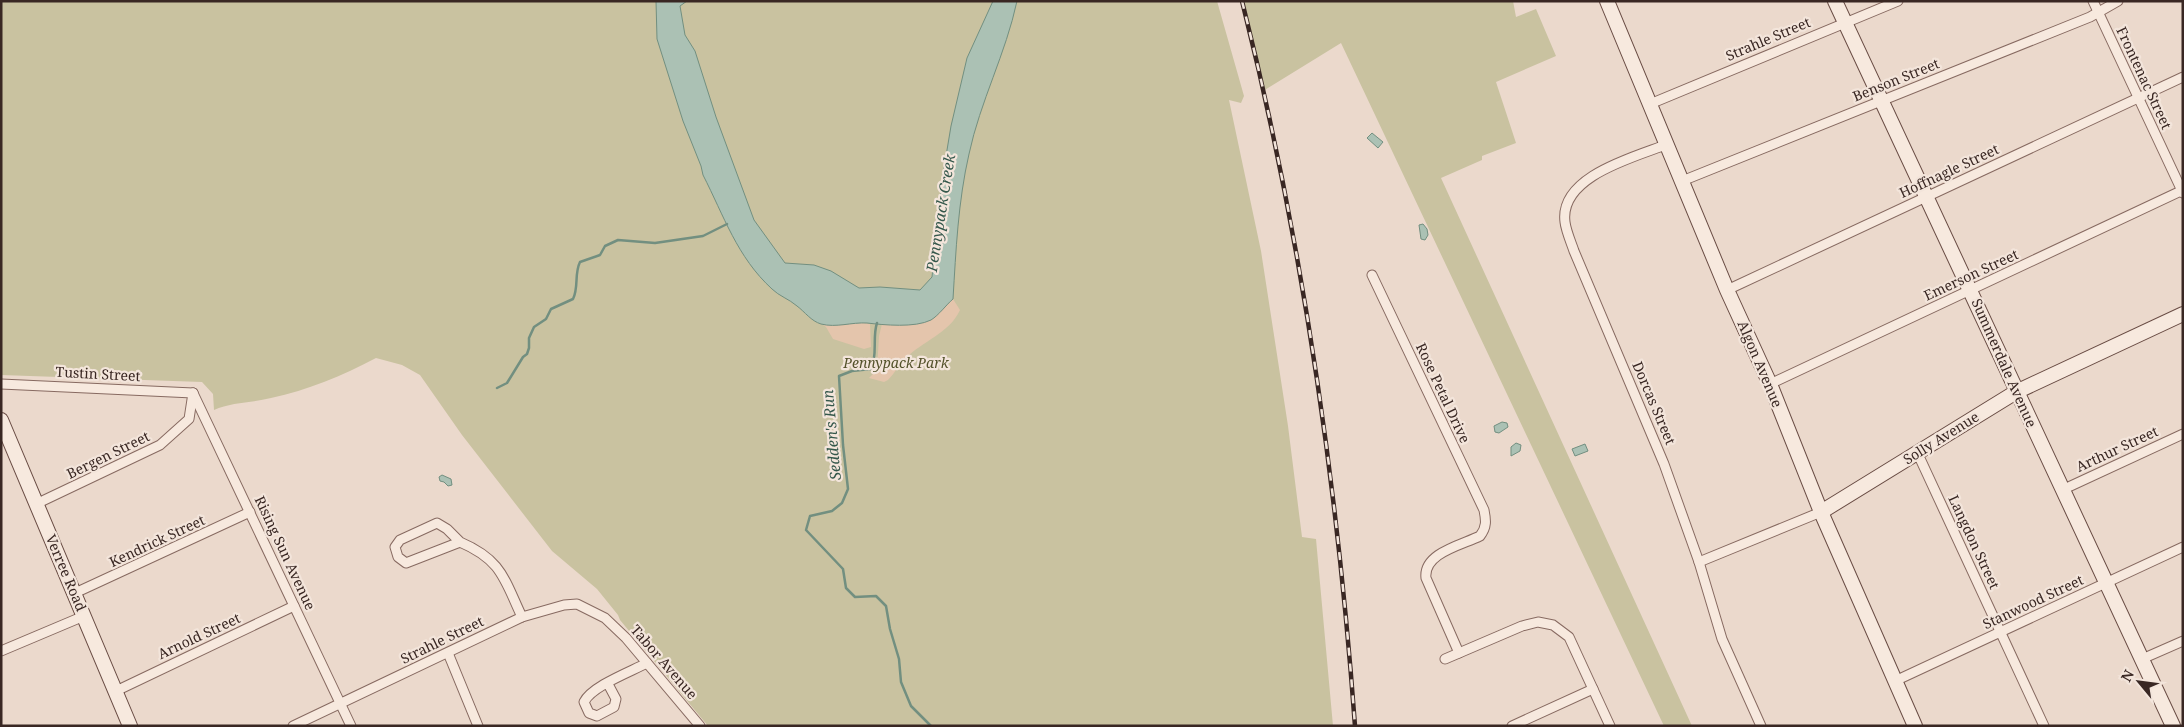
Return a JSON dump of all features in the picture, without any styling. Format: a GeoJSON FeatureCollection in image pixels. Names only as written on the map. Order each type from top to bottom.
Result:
{"type":"FeatureCollection","features":[{"type":"Feature","properties":{"kind":"street","name":"Algon Avenue"},"geometry":{"type":"LineString","coordinates":[[1607,1],[1728,290],[1770,384],[1820,512],[1915,726]]}},
{"type":"Feature","properties":{"kind":"street","name":"Summerdale Avenue"},"geometry":{"type":"LineString","coordinates":[[1835,1],[2173,726]]}},
{"type":"Feature","properties":{"kind":"street","name":"Strahle Street"},"geometry":{"type":"LineString","coordinates":[[1650,104],[1898,1]]}},
{"type":"Feature","properties":{"kind":"street","name":"Frontenac Street"},"geometry":{"type":"LineString","coordinates":[[2093,1],[2182,191]]}},
{"type":"Feature","properties":{"kind":"street","name":"Benson Street"},"geometry":{"type":"LineString","coordinates":[[1682,181],[2098,12],[2118,1]]}},
{"type":"Feature","properties":{"kind":"street","name":"Hoffnagle Street"},"geometry":{"type":"LineString","coordinates":[[1728,290],[2183,78]]}},
{"type":"Feature","properties":{"kind":"street","name":"Dorcas Street"},"geometry":{"type":"LineString","coordinates":[[1668,144],[1585,180],[1573,192],[1567,203],[1564,221],[1574,251],[1664,464],[1699,562],[1722,639],[1762,726]]}},
{"type":"Feature","properties":{"kind":"street","name":"Emerson Street"},"geometry":{"type":"LineString","coordinates":[[1770,384],[2182,191]]}},
{"type":"Feature","properties":{"kind":"street","name":"Rose Petal Drive"},"geometry":{"type":"LineString","coordinates":[[1372,275],[1484,510],[1486,523],[1484,531],[1480,536],[1436,557],[1428,563],[1426,570],[1426,578],[1459,653]]}},
{"type":"Feature","properties":{"kind":"street","name":"Solly Avenue"},"geometry":{"type":"LineString","coordinates":[[1699,562],[1820,512],[2016,392],[2183,314]]}},
{"type":"Feature","properties":{"kind":"street","name":"Tustin Street"},"geometry":{"type":"LineString","coordinates":[[1,384],[193,393]]}},
{"type":"Feature","properties":{"kind":"street","name":"Bergen Street"},"geometry":{"type":"LineString","coordinates":[[36,504],[160,445],[189,419],[193,393]]}},
{"type":"Feature","properties":{"kind":"street","name":"Rising Sun Avenue"},"geometry":{"type":"LineString","coordinates":[[193,393],[351,726]]}},
{"type":"Feature","properties":{"kind":"street","name":"Verree Road"},"geometry":{"type":"LineString","coordinates":[[1,420],[130,726]]}},
{"type":"Feature","properties":{"kind":"street","name":"Arthur Street"},"geometry":{"type":"LineString","coordinates":[[2062,490],[2183,434]]}},
{"type":"Feature","properties":{"kind":"street","name":"Langdon Street"},"geometry":{"type":"LineString","coordinates":[[1917,452],[2044,726]]}},
{"type":"Feature","properties":{"kind":"street","name":"Kendrick Street"},"geometry":{"type":"LineString","coordinates":[[75,594],[250,512]]}},
{"type":"Feature","properties":{"kind":"street"},"geometry":{"type":"LineString","coordinates":[[460,542],[406,563],[398,557],[395,546],[400,540],[437,524],[447,529],[460,542],[492,560],[502,573],[522,617]]}},
{"type":"Feature","properties":{"kind":"street","name":"Stanwood Street"},"geometry":{"type":"LineString","coordinates":[[1895,681],[2183,547]]}},
{"type":"Feature","properties":{"kind":"street","name":"Strahle Street"},"geometry":{"type":"LineString","coordinates":[[293,726],[522,617],[564,605],[577,604],[605,618]]}},
{"type":"Feature","properties":{"kind":"street","name":"Arnold Street"},"geometry":{"type":"LineString","coordinates":[[116,691],[294,606]]}},
{"type":"Feature","properties":{"kind":"street"},"geometry":{"type":"LineString","coordinates":[[1,651],[84,616]]}},
{"type":"Feature","properties":{"kind":"street","name":"Tabor Avenue"},"geometry":{"type":"LineString","coordinates":[[605,618],[626,638],[700,726]]}},
{"type":"Feature","properties":{"kind":"street"},"geometry":{"type":"LineString","coordinates":[[1445,659],[1522,626],[1538,622],[1553,625],[1569,637],[1610,726]]}},
{"type":"Feature","properties":{"kind":"street"},"geometry":{"type":"LineString","coordinates":[[2142,659],[2183,641]]}},
{"type":"Feature","properties":{"kind":"street"},"geometry":{"type":"LineString","coordinates":[[448,652],[478,726]]}},
{"type":"Feature","properties":{"kind":"street"},"geometry":{"type":"LineString","coordinates":[[608,684],[647,663]]}},
{"type":"Feature","properties":{"kind":"street"},"geometry":{"type":"LineString","coordinates":[[1512,726],[1593,689]]}},
{"type":"Feature","properties":{"kind":"green space","name":"Pennypack Park"},"geometry":{"type":"Polygon","coordinates":[[[1,1],[1217,1],[1244,96],[1241,103],[1229,100],[1261,251],[1288,426],[1302,537],[1316,539],[1333,726],[708,726],[620,620],[597,589],[552,551],[462,435],[420,375],[402,365],[376,358],[312,387],[264,400],[227,405],[214,410],[213,394],[202,382],[1,375],[1,1]]]}},
{"type":"Feature","properties":{"kind":"green space"},"geometry":{"type":"Polygon","coordinates":[[[1244,1],[1513,1],[1516,17],[1536,9],[1556,56],[1496,82],[1516,143],[1482,156],[1482,160],[1441,178],[1692,726],[1664,726],[1341,43],[1263,91],[1244,1]]]}},
{"type":"Feature","properties":{"kind":"sand"},"geometry":{"type":"Polygon","coordinates":[[[953,299],[960,310],[949,325],[903,361],[888,380],[884,382],[869,378],[877,370],[879,336],[882,324],[906,325],[922,323],[935,315],[953,299]]]}},
{"type":"Feature","properties":{"kind":"sand"},"geometry":{"type":"Polygon","coordinates":[[[822,324],[836,325],[870,324],[871,347],[864,349],[833,339],[822,324]]]}},
{"type":"Feature","properties":{"kind":"water","name":"Pennypack Creek"},"geometry":{"type":"Polygon","coordinates":[[[656,1],[687,1],[680,6],[685,35],[695,51],[716,117],[754,220],[785,263],[814,265],[831,271],[859,288],[880,287],[920,290],[932,277],[942,180],[951,126],[967,58],[993,1],[1017,1],[1006,40],[980,115],[965,172],[956,244],[953,299],[937,315],[924,323],[908,325],[821,324],[814,321],[775,291],[760,277],[740,250],[703,175],[683,121],[657,39],[656,1]]]}},
{"type":"Feature","properties":{"kind":"water"},"geometry":{"type":"Polygon","coordinates":[[[1372,133],[1383,142],[1378,148],[1367,138],[1372,133]]]}},
{"type":"Feature","properties":{"kind":"water"},"geometry":{"type":"Polygon","coordinates":[[[1423,224],[1427,229],[1428,235],[1425,240],[1421,239],[1419,225],[1423,224]]]}},
{"type":"Feature","properties":{"kind":"water"},"geometry":{"type":"Polygon","coordinates":[[[1502,422],[1507,423],[1508,427],[1499,433],[1495,432],[1494,426],[1502,422]]]}},
{"type":"Feature","properties":{"kind":"water"},"geometry":{"type":"Polygon","coordinates":[[[1516,443],[1521,445],[1520,451],[1511,456],[1511,447],[1516,443]]]}},
{"type":"Feature","properties":{"kind":"water"},"geometry":{"type":"Polygon","coordinates":[[[1585,444],[1588,451],[1575,456],[1572,449],[1585,444]]]}},
{"type":"Feature","properties":{"kind":"water"},"geometry":{"type":"Polygon","coordinates":[[[442,475],[451,479],[452,485],[448,486],[440,481],[439,477],[442,475]]]}},
{"type":"Feature","properties":{"kind":"waterway"},"geometry":{"type":"LineString","coordinates":[[497,388],[507,383],[523,357],[527,354],[529,338],[534,327],[546,319],[551,309],[573,299],[580,262],[600,255],[605,246],[618,240],[655,243],[703,236],[727,224]]}},
{"type":"Feature","properties":{"kind":"waterway","name":"Sedden's Run"},"geometry":{"type":"LineString","coordinates":[[877,323],[874,358],[871,369],[852,371],[839,376],[848,489],[842,503],[832,511],[810,516],[806,530],[843,569],[846,588],[855,597],[876,596],[886,606],[890,629],[899,659],[901,682],[911,706],[931,726]]}},
{"type":"Feature","properties":{"kind":"railway"},"geometry":{"type":"LineString","coordinates":[[1242,1],[1282,180],[1314,361],[1338,543],[1355,726]]}}]}
